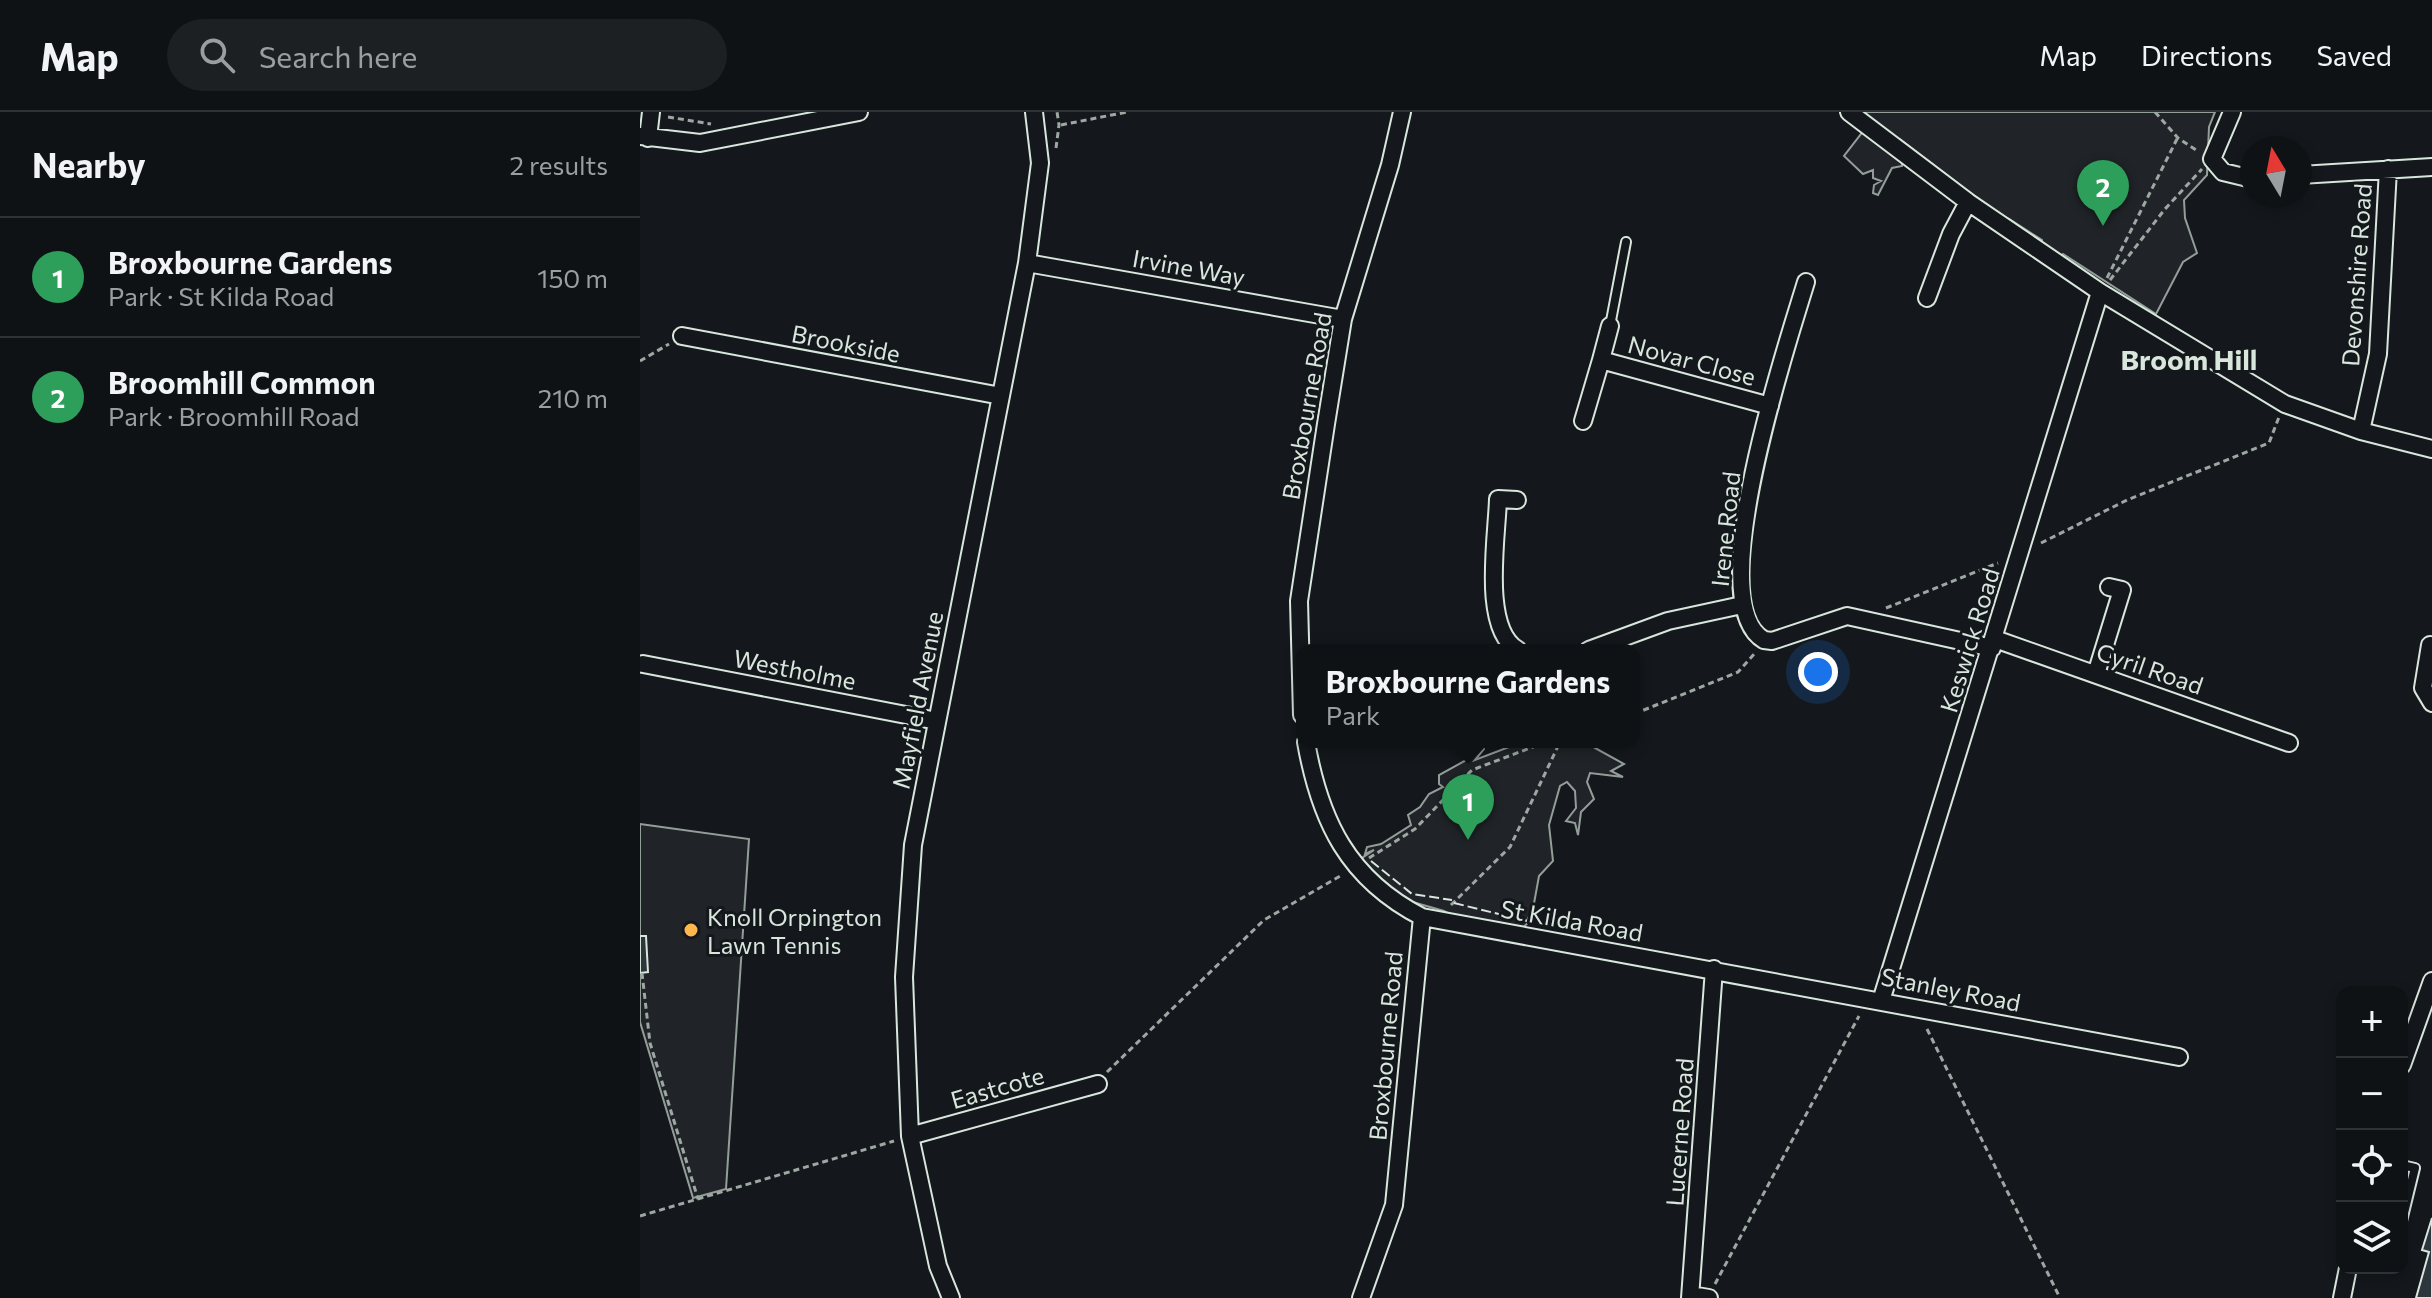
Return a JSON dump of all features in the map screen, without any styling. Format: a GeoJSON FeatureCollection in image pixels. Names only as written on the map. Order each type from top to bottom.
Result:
{"type":"FeatureCollection","features":[{"type":"Feature","properties":{"kind":"street"},"geometry":{"type":"LineString","coordinates":[[651,113],[644,137],[700,143],[790,120],[859,112]]}},
{"type":"Feature","properties":{"kind":"street","name":"Broxbourne Road"},"geometry":{"type":"LineString","coordinates":[[1300,644],[1299,601],[1343,319],[1390,165],[1402,112]]}},
{"type":"Feature","properties":{"kind":"street"},"geometry":{"type":"LineString","coordinates":[[1849,112],[1968,202],[2100,292],[2285,404],[2361,431],[2432,449]]}},
{"type":"Feature","properties":{"kind":"street"},"geometry":{"type":"LineString","coordinates":[[2232,112],[2212,159],[2223,172],[2240,176]]}},
{"type":"Feature","properties":{"kind":"street","name":"Mayfield Avenue"},"geometry":{"type":"LineString","coordinates":[[951,1298],[938,1266],[910,1136],[904,977],[913,845],[1027,263],[1040,163],[1035,120]]}},
{"type":"Feature","properties":{"kind":"street"},"geometry":{"type":"LineString","coordinates":[[2312,174],[2432,167]]}},
{"type":"Feature","properties":{"kind":"street","name":"Devonshire Road"},"geometry":{"type":"LineString","coordinates":[[2361,431],[2378,354],[2388,169]]}},
{"type":"Feature","properties":{"kind":"street"},"geometry":{"type":"LineString","coordinates":[[1927,298],[1951,234],[1968,202]]}},
{"type":"Feature","properties":{"kind":"street","name":"Irvine Way"},"geometry":{"type":"LineString","coordinates":[[1027,263],[1343,319]]}},
{"type":"Feature","properties":{"kind":"street","name":"Irene Road"},"geometry":{"type":"LineString","coordinates":[[1764,640],[1756,636],[1742,605],[1747,498],[1806,282]]}},
{"type":"Feature","properties":{"kind":"street","name":"Keswick Road"},"geometry":{"type":"LineString","coordinates":[[1875,1000],[1993,644],[2100,292]]}},
{"type":"Feature","properties":{"kind":"street","name":"Novar Close"},"geometry":{"type":"LineString","coordinates":[[1583,421],[1610,326]]}},
{"type":"Feature","properties":{"kind":"street","name":"Brookside"},"geometry":{"type":"LineString","coordinates":[[682,336],[1001,396]]}},
{"type":"Feature","properties":{"kind":"street","name":"Novar Close"},"geometry":{"type":"LineString","coordinates":[[1601,360],[1770,406]]}},
{"type":"Feature","properties":{"kind":"street"},"geometry":{"type":"LineString","coordinates":[[1513,644],[1502,632],[1495,613],[1498,499],[1517,500]]}},
{"type":"Feature","properties":{"kind":"street"},"geometry":{"type":"LineString","coordinates":[[2096,674],[2122,590],[2109,587]]}},
{"type":"Feature","properties":{"kind":"street"},"geometry":{"type":"LineString","coordinates":[[1605,644],[1668,621],[1742,605]]}},
{"type":"Feature","properties":{"kind":"street"},"geometry":{"type":"LineString","coordinates":[[1764,640],[1772,641],[1831,619],[1861,619],[1993,644]]}},
{"type":"Feature","properties":{"kind":"street","name":"Cyril Road"},"geometry":{"type":"LineString","coordinates":[[1993,644],[2096,674],[2289,743]]}},
{"type":"Feature","properties":{"kind":"street"},"geometry":{"type":"LineString","coordinates":[[2430,645],[2423,688],[2432,703]]}},
{"type":"Feature","properties":{"kind":"street","name":"Westholme"},"geometry":{"type":"LineString","coordinates":[[643,664],[937,721]]}},
{"type":"Feature","properties":{"kind":"street"},"geometry":{"type":"LineString","coordinates":[[1308,748],[1324,810],[1355,867],[1384,895],[1422,917]]}},
{"type":"Feature","properties":{"kind":"street","name":"Broxbourne Road"},"geometry":{"type":"LineString","coordinates":[[1361,1298],[1394,1205],[1422,917]]}},
{"type":"Feature","properties":{"kind":"street","name":"St Kilda Road"},"geometry":{"type":"LineString","coordinates":[[1422,917],[1714,969]]}},
{"type":"Feature","properties":{"kind":"street","name":"Stanley Road"},"geometry":{"type":"LineString","coordinates":[[1714,969],[2179,1057]]}},
{"type":"Feature","properties":{"kind":"street","name":"Lucerne Road"},"geometry":{"type":"LineString","coordinates":[[1699,1297],[1714,969]]}},
{"type":"Feature","properties":{"kind":"street"},"geometry":{"type":"LineString","coordinates":[[2404,1058],[2432,981]]}},
{"type":"Feature","properties":{"kind":"street","name":"Eastcote"},"geometry":{"type":"LineString","coordinates":[[910,1136],[1098,1084]]}},
{"type":"Feature","properties":{"kind":"street"},"geometry":{"type":"LineString","coordinates":[[2342,1298],[2347,1274]]}},
{"type":"Feature","properties":{"kind":"lane"},"geometry":{"type":"LineString","coordinates":[[1610,326],[1626,242]]}},
{"type":"Feature","properties":{"kind":"lane"},"geometry":{"type":"LineString","coordinates":[[2408,1166],[2415,1168],[2408,1197]]}},
{"type":"Feature","properties":{"kind":"path"},"geometry":{"type":"LineString","coordinates":[[1057,112],[1059,125]]}},
{"type":"Feature","properties":{"kind":"path"},"geometry":{"type":"LineString","coordinates":[[2100,292],[2165,209],[2212,159],[2178,138],[2155,112]]}},
{"type":"Feature","properties":{"kind":"path"},"geometry":{"type":"LineString","coordinates":[[651,113],[710,122],[713,141]]}},
{"type":"Feature","properties":{"kind":"path"},"geometry":{"type":"LineString","coordinates":[[1035,120],[1059,125],[1126,113]]}},
{"type":"Feature","properties":{"kind":"path"},"geometry":{"type":"LineString","coordinates":[[2100,292],[2178,138]]}},
{"type":"Feature","properties":{"kind":"path"},"geometry":{"type":"LineString","coordinates":[[640,361],[682,336]]}},
{"type":"Feature","properties":{"kind":"path"},"geometry":{"type":"LineString","coordinates":[[1861,619],[2021,553],[2127,500],[2269,443],[2285,404]]}},
{"type":"Feature","properties":{"kind":"path"},"geometry":{"type":"LineString","coordinates":[[1640,712],[1738,672],[1764,640]]}},
{"type":"Feature","properties":{"kind":"path"},"geometry":{"type":"LineString","coordinates":[[1098,1084],[1110,1068],[1264,920],[1415,829],[1472,770],[1530,748]]}},
{"type":"Feature","properties":{"kind":"path"},"geometry":{"type":"LineString","coordinates":[[1451,905],[1510,847],[1557,748]]}},
{"type":"Feature","properties":{"kind":"path"},"geometry":{"type":"LineString","coordinates":[[642,973],[650,1043],[698,1199]]}},
{"type":"Feature","properties":{"kind":"path"},"geometry":{"type":"LineString","coordinates":[[1699,1297],[1875,1000]]}},
{"type":"Feature","properties":{"kind":"path"},"geometry":{"type":"LineString","coordinates":[[1917,1007],[2060,1298]]}},
{"type":"Feature","properties":{"kind":"path"},"geometry":{"type":"LineString","coordinates":[[640,1216],[910,1136]]}},
{"type":"Feature","properties":{"kind":"shaded area"},"geometry":{"type":"Polygon","coordinates":[[[1858,112],[2215,112],[2209,127],[2207,175],[2184,200],[2185,218],[2197,253],[2183,262],[2156,314],[2063,254],[2060,257],[2041,246],[2042,240],[2009,219],[1985,209],[1984,203],[1901,140],[1902,166],[1892,168],[1878,195],[1873,193],[1874,185],[1881,181],[1873,178],[1873,170],[1863,174],[1844,156],[1864,130],[1858,112]]]}},
{"type":"Feature","properties":{"kind":"shaded area"},"geometry":{"type":"Polygon","coordinates":[[[1462,748],[1484,748],[1475,760],[1506,748],[1595,748],[1624,764],[1611,771],[1623,777],[1590,773],[1587,782],[1594,799],[1581,812],[1578,835],[1575,823],[1566,821],[1576,808],[1575,791],[1567,782],[1560,786],[1549,825],[1553,861],[1539,876],[1531,920],[1512,938],[1492,938],[1444,911],[1409,901],[1394,893],[1359,860],[1374,850],[1365,854],[1367,847],[1381,844],[1411,825],[1408,815],[1420,807],[1429,794],[1443,787],[1439,784],[1439,775],[1470,758],[1462,752],[1462,748]]]}},
{"type":"Feature","properties":{"kind":"shaded area","name":"Knoll Orpington Lawn Tennis"},"geometry":{"type":"Polygon","coordinates":[[[640,824],[749,839],[726,1189],[693,1198],[640,1022],[640,824]]]}},
{"type":"Feature","properties":{"kind":"building"},"geometry":{"type":"Polygon","coordinates":[[[640,936],[646,936],[648,972],[640,973],[640,936]]]}},
{"type":"Feature","properties":{"kind":"building"},"geometry":{"type":"Polygon","coordinates":[[[2432,1218],[2432,1298],[2416,1298],[2429,1252],[2422,1250],[2432,1218]]]}},
{"type":"Feature","properties":{"kind":"fence"},"geometry":{"type":"LineString","coordinates":[[1371,861],[1412,894],[1452,900]]}},
{"type":"Feature","properties":{"kind":"fence"},"geometry":{"type":"LineString","coordinates":[[1454,903],[1527,921],[1532,909]]}},
{"type":"Feature","properties":{"kind":"place","name":"Broomhill Common"},"geometry":{"type":"Point","coordinates":[2103,226]}},
{"type":"Feature","properties":{"kind":"place","name":"Broxbourne Gardens"},"geometry":{"type":"Point","coordinates":[1468,840]}},
{"type":"Feature","properties":{"kind":"place","name":"Knoll Orpington Lawn Tennis"},"geometry":{"type":"Point","coordinates":[691,930]}},
{"type":"Feature","properties":{"kind":"district","name":"Broom Hill"},"geometry":{"type":"Point","coordinates":[2189,359]}}]}
